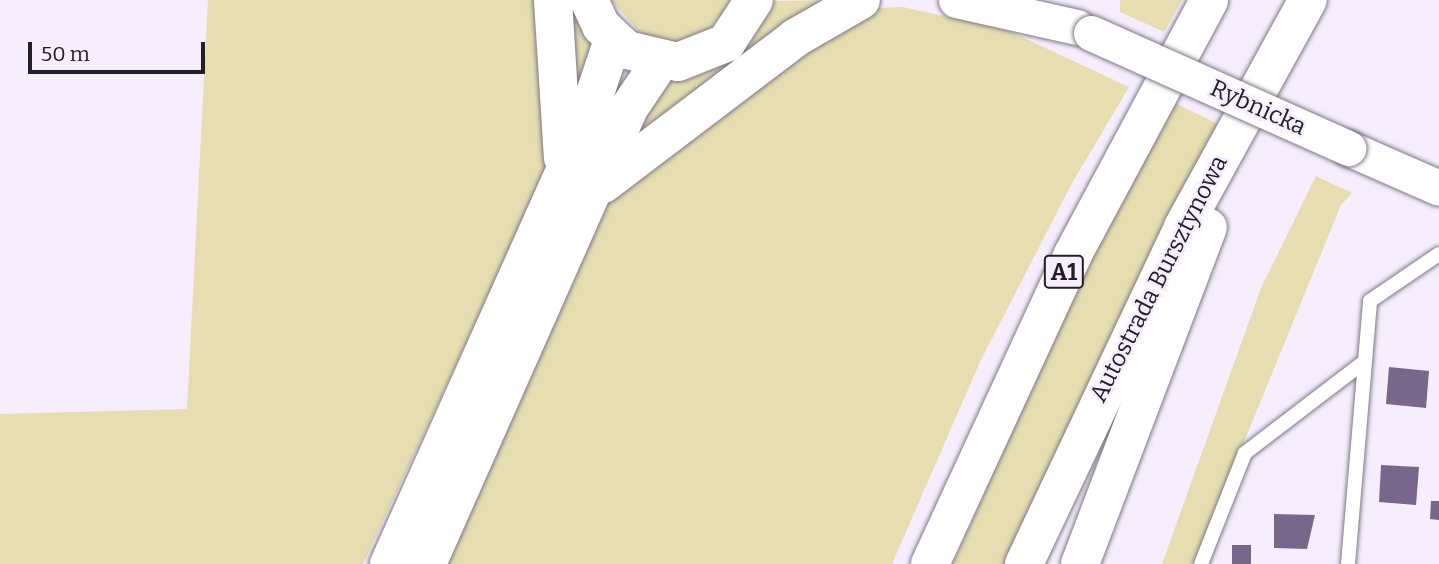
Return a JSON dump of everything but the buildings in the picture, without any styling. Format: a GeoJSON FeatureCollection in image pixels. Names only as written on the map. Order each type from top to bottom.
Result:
{"type":"FeatureCollection","features":[{"type":"Feature","properties":{"kind":"main road"},"geometry":{"type":"LineString","coordinates":[[553,0],[565,125],[563,171]]}},
{"type":"Feature","properties":{"kind":"main road"},"geometry":{"type":"LineString","coordinates":[[589,0],[613,40],[660,62],[695,59],[726,43],[754,0]]}},
{"type":"Feature","properties":{"kind":"main road"},"geometry":{"type":"LineString","coordinates":[[597,191],[627,160],[805,31],[861,0]]}},
{"type":"Feature","properties":{"kind":"main road","name":"A1"},"geometry":{"type":"LineString","coordinates":[[930,564],[1078,246],[1209,0]]}},
{"type":"Feature","properties":{"kind":"main road","name":"Autostrada Bursztynowa"},"geometry":{"type":"LineString","coordinates":[[1024,564],[1152,289],[1266,71],[1308,0]]}},
{"type":"Feature","properties":{"kind":"main road"},"geometry":{"type":"LineString","coordinates":[[389,564],[602,85],[613,40]]}},
{"type":"Feature","properties":{"kind":"main road"},"geometry":{"type":"LineString","coordinates":[[427,564],[597,191],[629,108],[660,62]]}},
{"type":"Feature","properties":{"kind":"main road"},"geometry":{"type":"LineString","coordinates":[[1080,564],[1266,71]]}},
{"type":"Feature","properties":{"kind":"main road"},"geometry":{"type":"LineString","coordinates":[[923,564],[945,527]]}},
{"type":"Feature","properties":{"kind":"street","name":"Rybnicka"},"geometry":{"type":"LineString","coordinates":[[956,0],[1084,30]]}},
{"type":"Feature","properties":{"kind":"street","name":"Rybnicka"},"geometry":{"type":"LineString","coordinates":[[1032,0],[1084,30],[1439,188]]}},
{"type":"Feature","properties":{"kind":"lane"},"geometry":{"type":"LineString","coordinates":[[1348,564],[1370,301],[1439,254]]}},
{"type":"Feature","properties":{"kind":"lane"},"geometry":{"type":"LineString","coordinates":[[1201,564],[1245,453],[1364,362]]}},
{"type":"Feature","properties":{"kind":"shaded area"},"geometry":{"type":"Polygon","coordinates":[[[208,0],[540,0],[552,159],[363,564],[0,564],[0,414],[187,409],[208,0]]]}},
{"type":"Feature","properties":{"kind":"shaded area"},"geometry":{"type":"Polygon","coordinates":[[[561,0],[578,0],[597,39],[580,121],[561,0]]]}},
{"type":"Feature","properties":{"kind":"shaded area"},"geometry":{"type":"Polygon","coordinates":[[[611,0],[733,0],[708,31],[676,42],[642,35],[611,0]]]}},
{"type":"Feature","properties":{"kind":"shaded area"},"geometry":{"type":"Polygon","coordinates":[[[836,0],[631,145],[651,92],[775,1],[836,0]]]}},
{"type":"Feature","properties":{"kind":"shaded area"},"geometry":{"type":"Polygon","coordinates":[[[1120,0],[1182,0],[1164,32],[1120,12],[1120,0]]]}},
{"type":"Feature","properties":{"kind":"shaded area"},"geometry":{"type":"Polygon","coordinates":[[[903,7],[1007,30],[1129,87],[1071,185],[980,362],[892,564],[446,564],[610,196],[838,24],[877,8],[903,7]]]}},
{"type":"Feature","properties":{"kind":"shaded area"},"geometry":{"type":"Polygon","coordinates":[[[1169,100],[1218,124],[1131,294],[1008,564],[953,564],[1065,308],[1169,100]]]}},
{"type":"Feature","properties":{"kind":"shaded area"},"geometry":{"type":"Polygon","coordinates":[[[1316,176],[1352,193],[1341,205],[1194,564],[1162,564],[1261,288],[1316,176]]]}}]}
